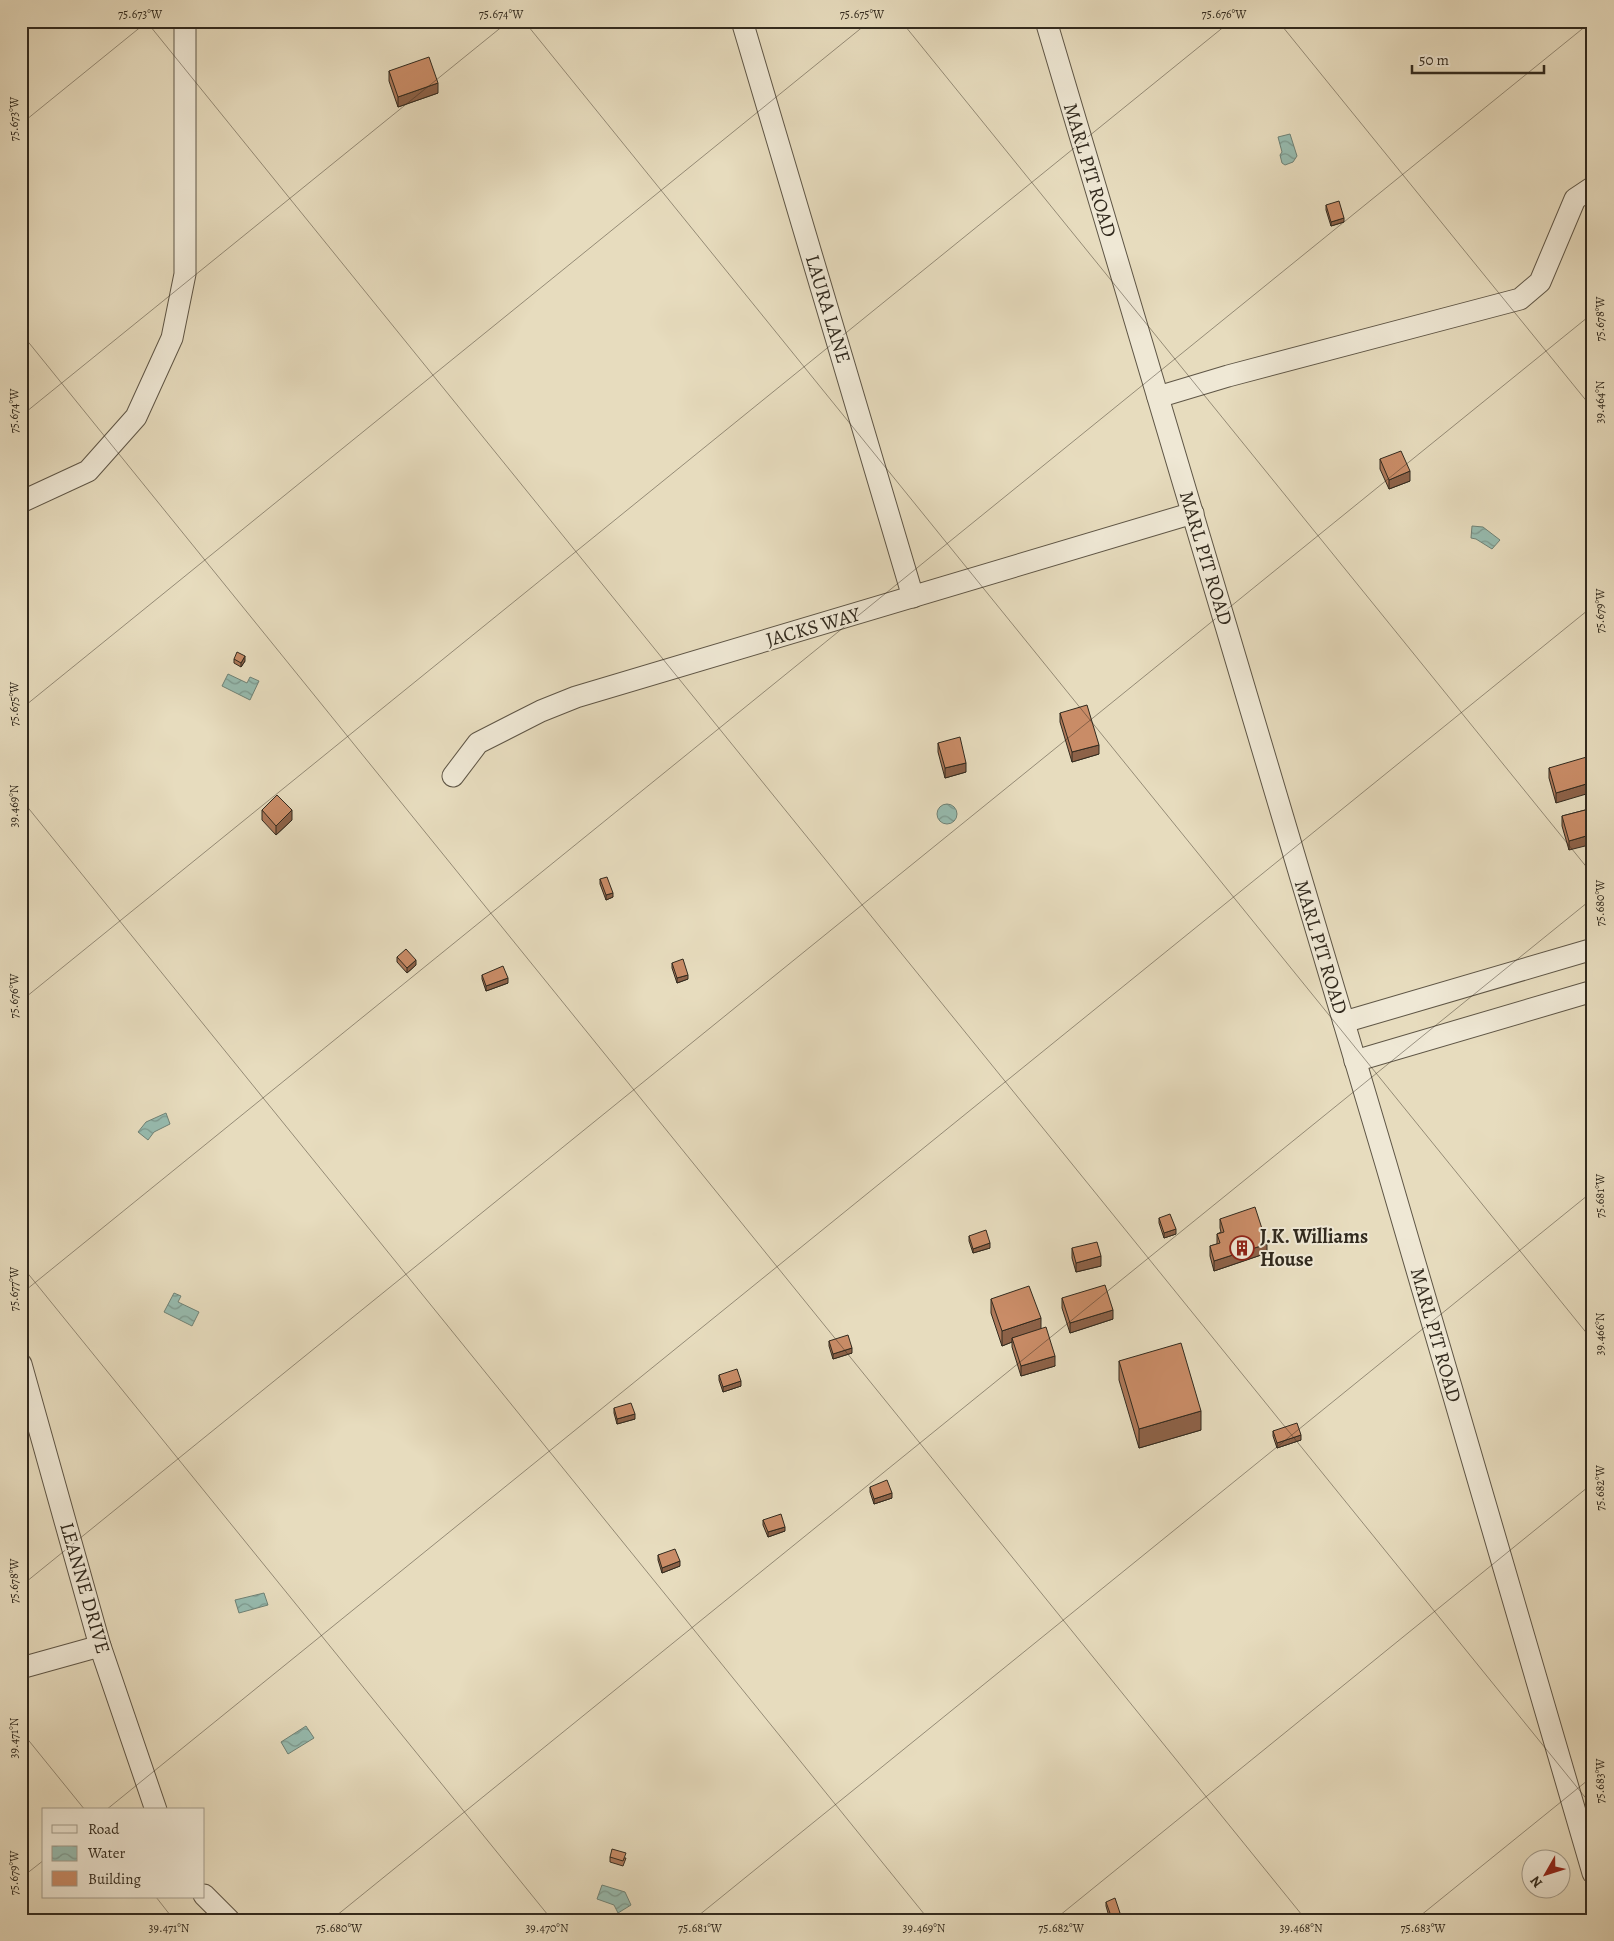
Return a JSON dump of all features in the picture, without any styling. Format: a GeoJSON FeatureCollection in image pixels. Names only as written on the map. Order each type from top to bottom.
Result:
{"type":"FeatureCollection","features":[{"type":"Feature","properties":{"kind":"street"},"geometry":{"type":"LineString","coordinates":[[21,502],[88,471],[136,417],[172,338],[185,274],[185,21]]}},
{"type":"Feature","properties":{"kind":"street","name":"LAURA LANE"},"geometry":{"type":"LineString","coordinates":[[742,21],[914,597]]}},
{"type":"Feature","properties":{"kind":"street","name":"MARL PIT ROAD"},"geometry":{"type":"LineString","coordinates":[[1046,21],[1344,1022],[1593,1873]]}},
{"type":"Feature","properties":{"kind":"street"},"geometry":{"type":"LineString","coordinates":[[1158,397],[1238,373],[1520,299],[1540,282],[1575,199],[1593,187]]}},
{"type":"Feature","properties":{"kind":"street","name":"JACKS WAY"},"geometry":{"type":"LineString","coordinates":[[454,776],[478,743],[541,710],[609,687],[1193,513]]}},
{"type":"Feature","properties":{"kind":"street"},"geometry":{"type":"LineString","coordinates":[[1344,1022],[1593,949]]}},
{"type":"Feature","properties":{"kind":"street"},"geometry":{"type":"LineString","coordinates":[[1355,1061],[1593,991]]}},
{"type":"Feature","properties":{"kind":"street","name":"LEANNE DRIVE"},"geometry":{"type":"LineString","coordinates":[[21,1364],[100,1646],[155,1808]]}},
{"type":"Feature","properties":{"kind":"street"},"geometry":{"type":"LineString","coordinates":[[21,1668],[100,1646]]}},
{"type":"Feature","properties":{"kind":"street"},"geometry":{"type":"LineString","coordinates":[[205,1897],[229,1920]]}},
{"type":"Feature","properties":{"kind":"water"},"geometry":{"type":"Polygon","coordinates":[[[1290,134],[1297,156],[1293,162],[1285,165],[1282,163],[1280,155],[1282,152],[1278,137],[1290,134]]]}},
{"type":"Feature","properties":{"kind":"water"},"geometry":{"type":"Polygon","coordinates":[[[1472,526],[1483,527],[1500,540],[1492,549],[1471,538],[1472,526]]]}},
{"type":"Feature","properties":{"kind":"water"},"geometry":{"type":"Polygon","coordinates":[[[228,674],[247,683],[250,677],[259,681],[250,700],[222,686],[228,674]]]}},
{"type":"Feature","properties":{"kind":"water"},"geometry":{"type":"Polygon","coordinates":[[[947,804],[954,807],[957,814],[954,821],[947,824],[940,821],[937,814],[940,807],[947,804]]]}},
{"type":"Feature","properties":{"kind":"water"},"geometry":{"type":"Polygon","coordinates":[[[166,1113],[170,1124],[154,1132],[148,1140],[138,1132],[146,1122],[166,1113]]]}},
{"type":"Feature","properties":{"kind":"water"},"geometry":{"type":"Polygon","coordinates":[[[174,1293],[181,1296],[178,1302],[199,1312],[192,1326],[164,1312],[174,1293]]]}},
{"type":"Feature","properties":{"kind":"water"},"geometry":{"type":"Polygon","coordinates":[[[264,1593],[268,1605],[239,1613],[235,1600],[264,1593]]]}},
{"type":"Feature","properties":{"kind":"water"},"geometry":{"type":"Polygon","coordinates":[[[306,1726],[314,1738],[288,1754],[281,1742],[306,1726]]]}},
{"type":"Feature","properties":{"kind":"water"},"geometry":{"type":"Polygon","coordinates":[[[602,1885],[625,1892],[631,1905],[618,1913],[614,1905],[597,1899],[602,1885]]]}},
{"type":"Feature","properties":{"kind":"building"},"geometry":{"type":"Polygon","coordinates":[[[429,57],[438,83],[398,97],[389,71],[429,57]]]}},
{"type":"Feature","properties":{"kind":"building"},"geometry":{"type":"Polygon","coordinates":[[[1339,201],[1344,218],[1331,222],[1326,205],[1339,201]]]}},
{"type":"Feature","properties":{"kind":"building"},"geometry":{"type":"Polygon","coordinates":[[[1401,451],[1410,471],[1389,480],[1380,459],[1401,451]]]}},
{"type":"Feature","properties":{"kind":"building"},"geometry":{"type":"Polygon","coordinates":[[[237,652],[245,656],[241,663],[234,659],[237,652]]]}},
{"type":"Feature","properties":{"kind":"building"},"geometry":{"type":"Polygon","coordinates":[[[1087,705],[1099,745],[1072,752],[1060,713],[1087,705]]]}},
{"type":"Feature","properties":{"kind":"building"},"geometry":{"type":"Polygon","coordinates":[[[960,737],[966,763],[945,768],[938,743],[960,737]]]}},
{"type":"Feature","properties":{"kind":"building"},"geometry":{"type":"Polygon","coordinates":[[[1590,756],[1593,765],[1593,782],[1556,793],[1549,768],[1590,756]]]}},
{"type":"Feature","properties":{"kind":"building"},"geometry":{"type":"Polygon","coordinates":[[[277,795],[292,810],[276,826],[262,810],[277,795]]]}},
{"type":"Feature","properties":{"kind":"building"},"geometry":{"type":"Polygon","coordinates":[[[1593,808],[1593,834],[1569,841],[1562,816],[1593,808]]]}},
{"type":"Feature","properties":{"kind":"building"},"geometry":{"type":"Polygon","coordinates":[[[607,877],[613,893],[606,895],[600,879],[607,877]]]}},
{"type":"Feature","properties":{"kind":"building"},"geometry":{"type":"Polygon","coordinates":[[[406,949],[416,960],[407,968],[397,957],[406,949]]]}},
{"type":"Feature","properties":{"kind":"building"},"geometry":{"type":"Polygon","coordinates":[[[683,959],[688,975],[677,978],[672,963],[683,959]]]}},
{"type":"Feature","properties":{"kind":"building"},"geometry":{"type":"Polygon","coordinates":[[[503,966],[508,978],[486,986],[482,975],[503,966]]]}},
{"type":"Feature","properties":{"kind":"building","name":"J.K. Williams House"},"geometry":{"type":"Polygon","coordinates":[[[1255,1207],[1267,1244],[1214,1261],[1210,1246],[1220,1243],[1217,1234],[1224,1232],[1220,1219],[1255,1207]]]}},
{"type":"Feature","properties":{"kind":"building"},"geometry":{"type":"Polygon","coordinates":[[[1170,1214],[1176,1229],[1164,1233],[1159,1218],[1170,1214]]]}},
{"type":"Feature","properties":{"kind":"building"},"geometry":{"type":"Polygon","coordinates":[[[986,1230],[990,1243],[973,1249],[969,1236],[986,1230]]]}},
{"type":"Feature","properties":{"kind":"building"},"geometry":{"type":"Polygon","coordinates":[[[1097,1242],[1101,1256],[1076,1263],[1072,1248],[1097,1242]]]}},
{"type":"Feature","properties":{"kind":"building"},"geometry":{"type":"Polygon","coordinates":[[[1105,1285],[1113,1310],[1070,1323],[1062,1298],[1105,1285]]]}},
{"type":"Feature","properties":{"kind":"building"},"geometry":{"type":"Polygon","coordinates":[[[1029,1286],[1041,1318],[1002,1331],[991,1299],[1029,1286]]]}},
{"type":"Feature","properties":{"kind":"building"},"geometry":{"type":"Polygon","coordinates":[[[1046,1327],[1055,1356],[1021,1366],[1012,1338],[1046,1327]]]}},
{"type":"Feature","properties":{"kind":"building"},"geometry":{"type":"Polygon","coordinates":[[[848,1335],[852,1348],[833,1354],[829,1341],[848,1335]]]}},
{"type":"Feature","properties":{"kind":"building"},"geometry":{"type":"Polygon","coordinates":[[[1181,1343],[1201,1411],[1139,1429],[1119,1361],[1181,1343]]]}},
{"type":"Feature","properties":{"kind":"building"},"geometry":{"type":"Polygon","coordinates":[[[737,1369],[741,1381],[723,1387],[719,1375],[737,1369]]]}},
{"type":"Feature","properties":{"kind":"building"},"geometry":{"type":"Polygon","coordinates":[[[631,1403],[635,1414],[617,1419],[614,1408],[631,1403]]]}},
{"type":"Feature","properties":{"kind":"building"},"geometry":{"type":"Polygon","coordinates":[[[1297,1423],[1301,1435],[1277,1443],[1273,1431],[1297,1423]]]}},
{"type":"Feature","properties":{"kind":"building"},"geometry":{"type":"Polygon","coordinates":[[[887,1480],[892,1493],[874,1499],[870,1487],[887,1480]]]}},
{"type":"Feature","properties":{"kind":"building"},"geometry":{"type":"Polygon","coordinates":[[[781,1514],[785,1527],[768,1532],[763,1520],[781,1514]]]}},
{"type":"Feature","properties":{"kind":"building"},"geometry":{"type":"Polygon","coordinates":[[[675,1549],[680,1561],[662,1568],[658,1555],[675,1549]]]}},
{"type":"Feature","properties":{"kind":"building"},"geometry":{"type":"Polygon","coordinates":[[[612,1849],[626,1853],[623,1861],[610,1857],[612,1849]]]}},
{"type":"Feature","properties":{"kind":"building"},"geometry":{"type":"Polygon","coordinates":[[[1115,1898],[1120,1913],[1111,1916],[1106,1902],[1115,1898]]]}},
{"type":"Feature","properties":{"kind":"building"},"geometry":{"type":"Polygon","coordinates":[[[637,1914],[640,1920],[627,1920],[637,1914]]]}},
{"type":"Feature","properties":{"kind":"place","name":"J.K. Williams House"},"geometry":{"type":"Point","coordinates":[1242,1248]}}]}
